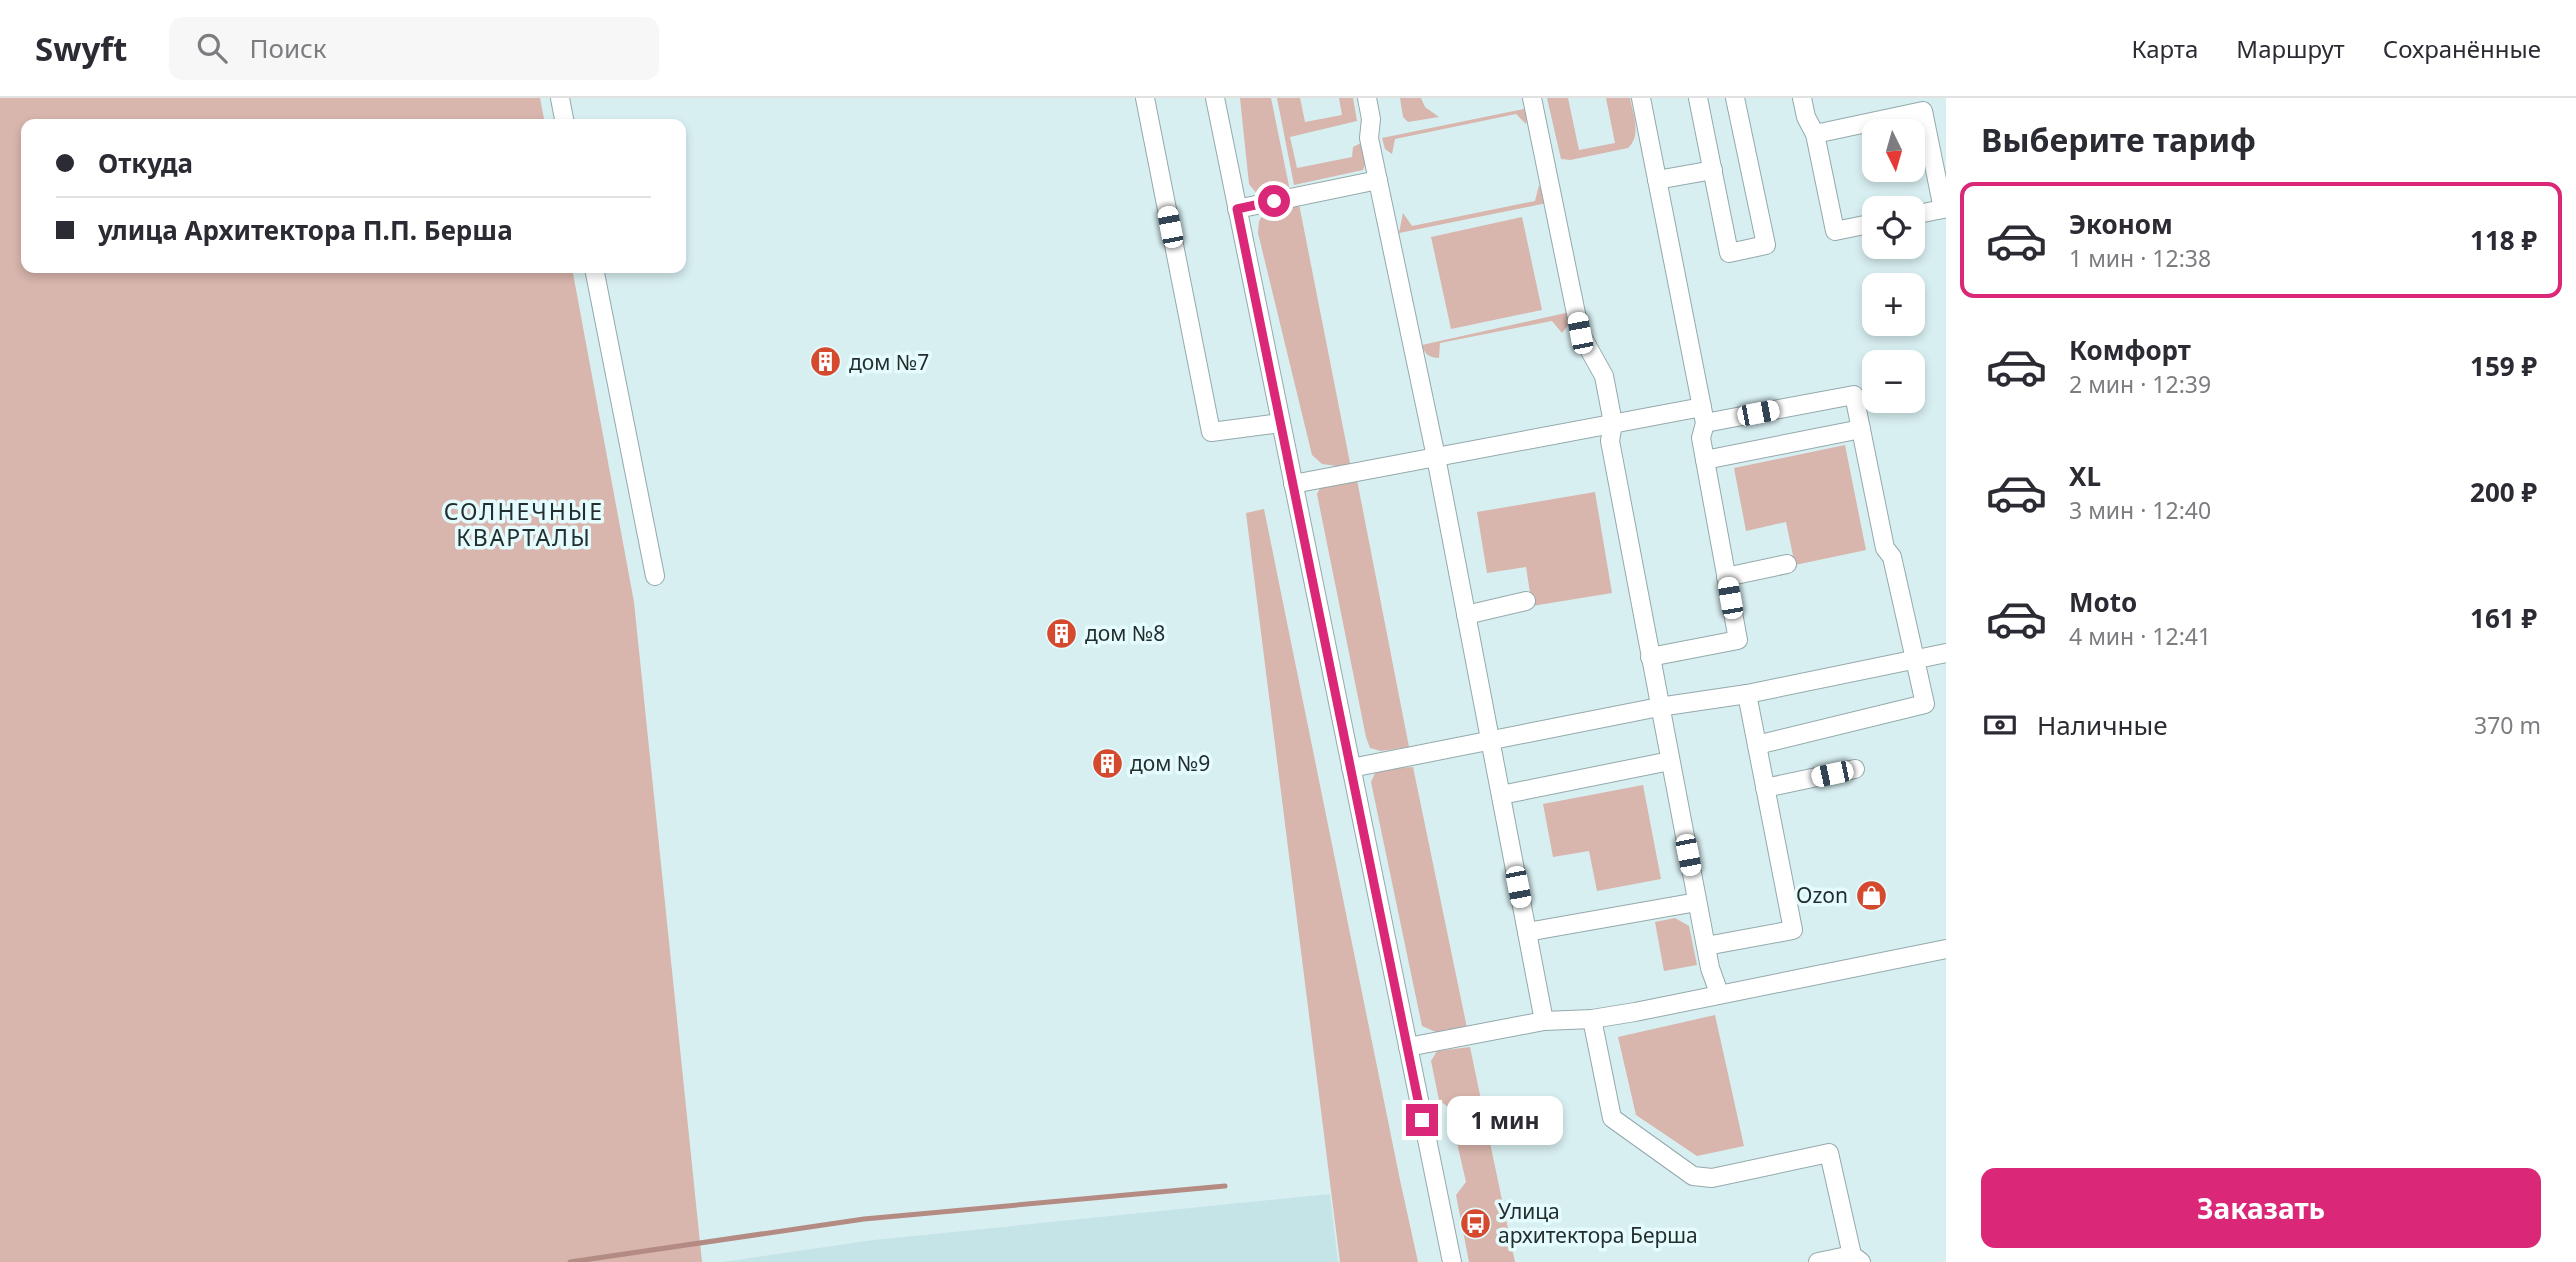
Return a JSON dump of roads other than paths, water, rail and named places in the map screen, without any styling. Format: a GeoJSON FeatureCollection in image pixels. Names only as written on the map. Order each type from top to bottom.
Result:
{"type":"FeatureCollection","features":[{"type":"Feature","properties":{"kind":"street"},"geometry":{"type":"LineString","coordinates":[[560,98],[564,119]]}},
{"type":"Feature","properties":{"kind":"street"},"geometry":{"type":"LineString","coordinates":[[1145,98],[1211,432],[1281,422]]}},
{"type":"Feature","properties":{"kind":"street"},"geometry":{"type":"LineString","coordinates":[[1215,98],[1452,1262]]}},
{"type":"Feature","properties":{"kind":"street"},"geometry":{"type":"LineString","coordinates":[[1367,98],[1371,119],[1369,138],[1436,457],[1544,1021]]}},
{"type":"Feature","properties":{"kind":"street"},"geometry":{"type":"LineString","coordinates":[[1532,98],[1580,333],[1604,376],[1612,424],[1610,441],[1659,706],[1706,946],[1719,993]]}},
{"type":"Feature","properties":{"kind":"street"},"geometry":{"type":"LineString","coordinates":[[1641,98],[1703,415],[1701,438],[1738,640],[1650,657]]}},
{"type":"Feature","properties":{"kind":"street"},"geometry":{"type":"LineString","coordinates":[[1698,98],[1728,253],[1766,245],[1735,98]]}},
{"type":"Feature","properties":{"kind":"street"},"geometry":{"type":"LineString","coordinates":[[1801,98],[1806,117],[1815,134],[1835,231],[1862,225]]}},
{"type":"Feature","properties":{"kind":"street"},"geometry":{"type":"LineString","coordinates":[[1815,134],[1923,111],[1943,209],[1925,213]]}},
{"type":"Feature","properties":{"kind":"street"},"geometry":{"type":"LineString","coordinates":[[1657,180],[1713,170]]}},
{"type":"Feature","properties":{"kind":"street"},"geometry":{"type":"LineString","coordinates":[[1237,209],[1378,180]]}},
{"type":"Feature","properties":{"kind":"street"},"geometry":{"type":"LineString","coordinates":[[595,273],[655,576]]}},
{"type":"Feature","properties":{"kind":"street"},"geometry":{"type":"LineString","coordinates":[[1293,484],[1612,424],[1854,395],[1885,548],[1892,557],[1925,705],[1757,745]]}},
{"type":"Feature","properties":{"kind":"street"},"geometry":{"type":"LineString","coordinates":[[1705,460],[1861,429]]}},
{"type":"Feature","properties":{"kind":"street"},"geometry":{"type":"LineString","coordinates":[[1727,577],[1787,564]]}},
{"type":"Feature","properties":{"kind":"street"},"geometry":{"type":"LineString","coordinates":[[1466,615],[1526,601]]}},
{"type":"Feature","properties":{"kind":"street"},"geometry":{"type":"LineString","coordinates":[[1351,768],[1659,706],[1746,694],[1946,653]]}},
{"type":"Feature","properties":{"kind":"street"},"geometry":{"type":"LineString","coordinates":[[1706,946],[1793,930],[1746,694]]}},
{"type":"Feature","properties":{"kind":"street"},"geometry":{"type":"LineString","coordinates":[[1500,794],[1670,761]]}},
{"type":"Feature","properties":{"kind":"street"},"geometry":{"type":"LineString","coordinates":[[1765,788],[1855,769]]}},
{"type":"Feature","properties":{"kind":"street"},"geometry":{"type":"LineString","coordinates":[[1527,933],[1697,902]]}},
{"type":"Feature","properties":{"kind":"street"},"geometry":{"type":"LineString","coordinates":[[1408,1047],[1544,1021],[1591,1019],[1946,949]]}},
{"type":"Feature","properties":{"kind":"street"},"geometry":{"type":"LineString","coordinates":[[1591,1019],[1612,1118],[1693,1176],[1712,1178],[1829,1153],[1857,1258],[1818,1262]]}},
{"type":"Feature","properties":{"kind":"waterway"},"geometry":{"type":"LineString","coordinates":[[570,1262],[864,1219],[1225,1186]]}},
{"type":"Feature","properties":{"kind":"place","name":"дом №7"},"geometry":{"type":"Point","coordinates":[826,362]}},
{"type":"Feature","properties":{"kind":"place","name":"дом №8"},"geometry":{"type":"Point","coordinates":[1062,633]}},
{"type":"Feature","properties":{"kind":"place","name":"дом №9"},"geometry":{"type":"Point","coordinates":[1107,763]}},
{"type":"Feature","properties":{"kind":"place","name":"Ozon"},"geometry":{"type":"Point","coordinates":[1871,895]}},
{"type":"Feature","properties":{"kind":"place","name":"Улица архитектора Берша"},"geometry":{"type":"Point","coordinates":[1475,1223]}},
{"type":"Feature","properties":{"kind":"district","name":"СОЛНЕЧНЫЕ КВАРТАЛЫ"},"geometry":{"type":"Point","coordinates":[524,524]}}]}
